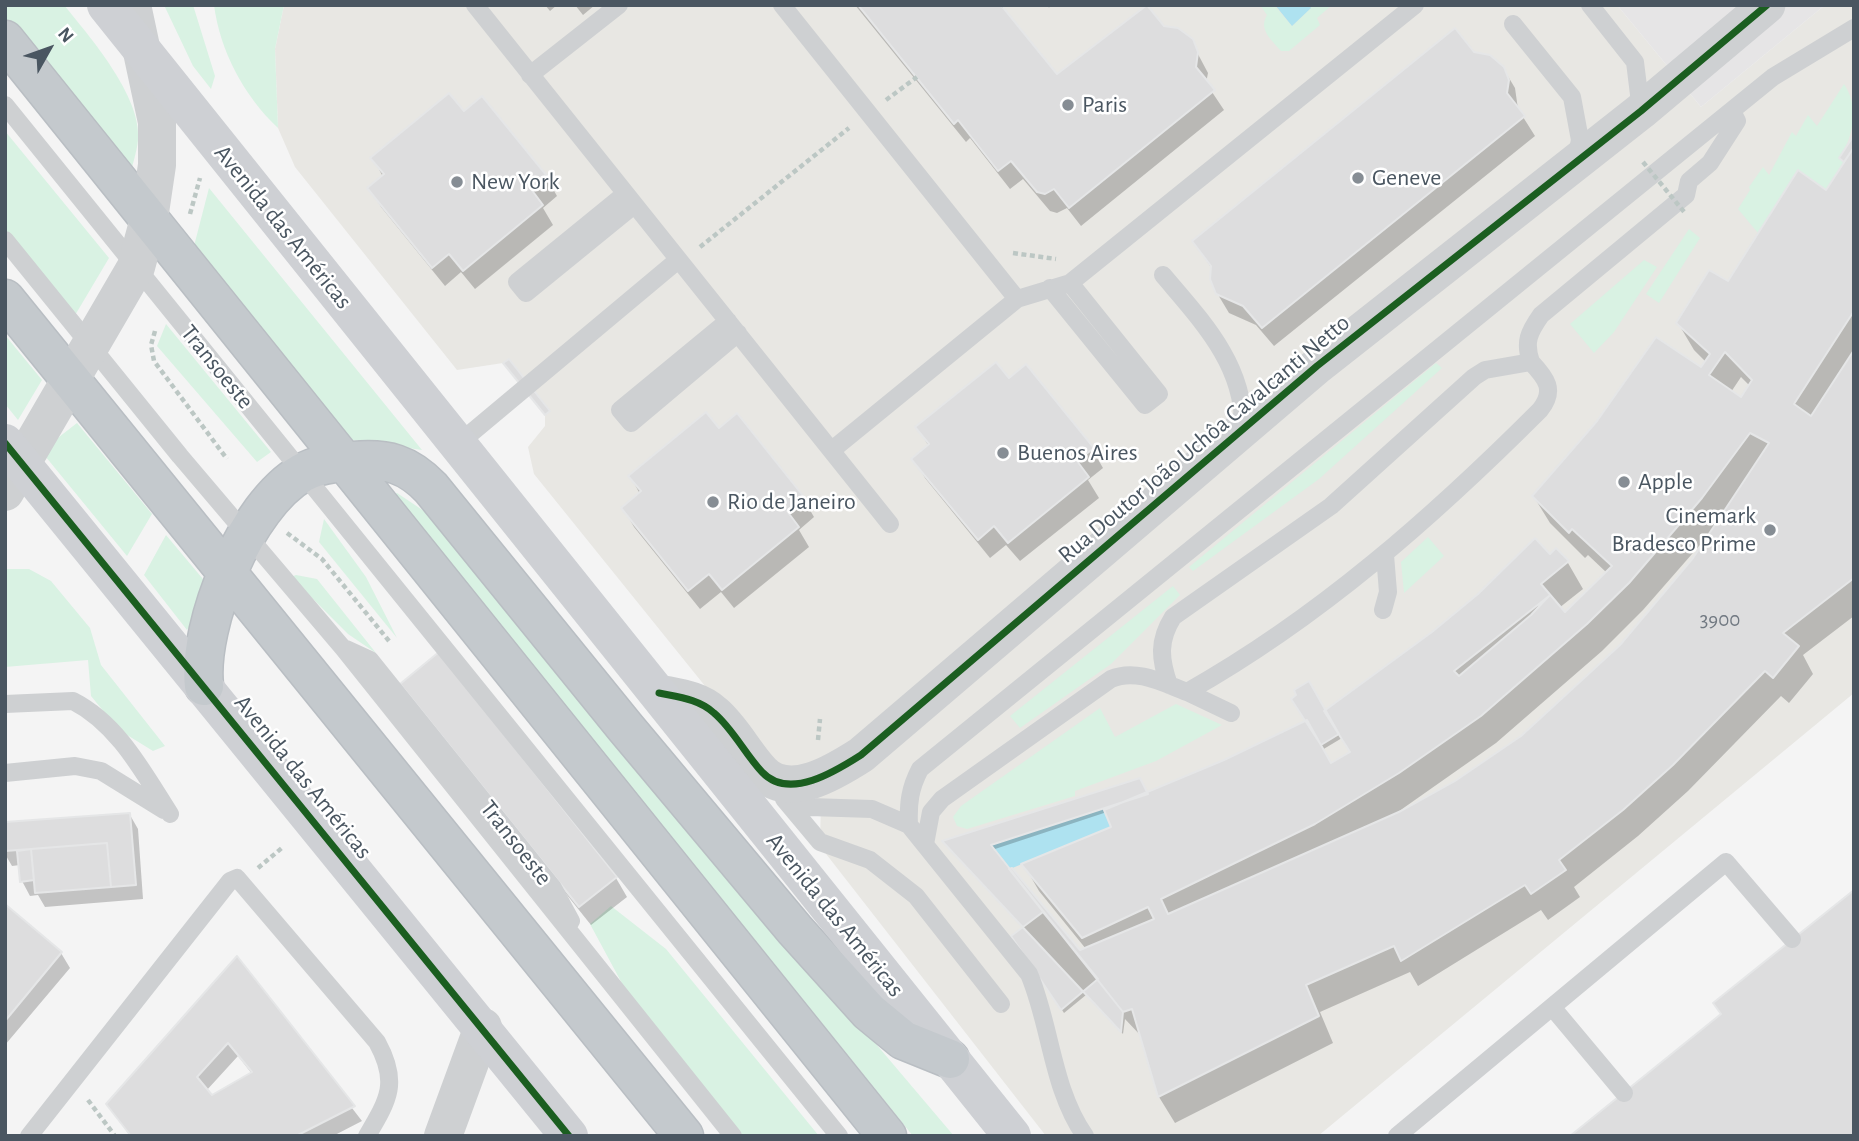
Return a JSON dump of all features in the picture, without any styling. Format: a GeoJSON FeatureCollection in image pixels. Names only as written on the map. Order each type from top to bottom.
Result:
{"type":"FeatureCollection","features":[{"type":"Feature","properties":{"kind":"highway"},"geometry":{"type":"LineString","coordinates":[[5,40],[887,1136]]}},
{"type":"Feature","properties":{"kind":"highway"},"geometry":{"type":"LineString","coordinates":[[5,299],[684,1136]]}},
{"type":"Feature","properties":{"kind":"highway"},"geometry":{"type":"LineString","coordinates":[[204,685],[206,645],[228,574],[247,535],[281,490],[303,472],[344,461],[386,460],[418,474],[786,920],[869,1012],[903,1040],[950,1059]]}},
{"type":"Feature","properties":{"kind":"main road","name":"Avenida das Américas"},"geometry":{"type":"LineString","coordinates":[[106,5],[1012,1136]]}},
{"type":"Feature","properties":{"kind":"main road","name":"Avenida das Américas"},"geometry":{"type":"LineString","coordinates":[[10,466],[204,685],[569,1136]]}},
{"type":"Feature","properties":{"kind":"street"},"geometry":{"type":"LineString","coordinates":[[10,466],[70,378],[136,267],[149,219],[158,142],[132,5]]}},
{"type":"Feature","properties":{"kind":"street","name":"Rua Doutor João Uchôa Cavalcanti Netto"},"geometry":{"type":"LineString","coordinates":[[764,775],[779,781],[800,784],[841,768],[861,755],[1242,428],[1641,111],[1760,7]]}},
{"type":"Feature","properties":{"kind":"street"},"geometry":{"type":"LineString","coordinates":[[659,693],[688,698],[715,713],[764,775]]}},
{"type":"Feature","properties":{"kind":"street"},"geometry":{"type":"LineString","coordinates":[[443,1136],[483,1027]]}},
{"type":"Feature","properties":{"kind":"lane"},"geometry":{"type":"LineString","coordinates":[[475,5],[890,524]]}},
{"type":"Feature","properties":{"kind":"lane"},"geometry":{"type":"LineString","coordinates":[[530,75],[619,5]]}},
{"type":"Feature","properties":{"kind":"lane"},"geometry":{"type":"LineString","coordinates":[[782,5],[1017,299]]}},
{"type":"Feature","properties":{"kind":"lane"},"geometry":{"type":"LineString","coordinates":[[832,450],[1017,299],[1070,283],[1415,5]]}},
{"type":"Feature","properties":{"kind":"lane"},"geometry":{"type":"LineString","coordinates":[[1590,5],[1635,62],[1641,111]]}},
{"type":"Feature","properties":{"kind":"lane"},"geometry":{"type":"LineString","coordinates":[[1513,24],[1572,97],[1580,140],[1575,163]]}},
{"type":"Feature","properties":{"kind":"lane"},"geometry":{"type":"LineString","coordinates":[[909,825],[908,802],[911,785],[920,769],[1773,77],[1854,28]]}},
{"type":"Feature","properties":{"kind":"lane","name":"Transoeste"},"geometry":{"type":"LineString","coordinates":[[5,105],[430,630],[449,664],[604,860],[654,906],[839,1136]]}},
{"type":"Feature","properties":{"kind":"lane"},"geometry":{"type":"LineString","coordinates":[[1187,692],[1270,640],[1385,555],[1492,458],[1548,400],[1549,383],[1531,362],[1526,348],[1528,333],[1541,315],[1686,195],[1689,181],[1710,163],[1737,121],[1732,111]]}},
{"type":"Feature","properties":{"kind":"lane"},"geometry":{"type":"LineString","coordinates":[[630,199],[526,293],[517,282],[630,199]]}},
{"type":"Feature","properties":{"kind":"lane","name":"Transoeste"},"geometry":{"type":"LineString","coordinates":[[5,240],[342,648],[370,660],[553,888],[591,959],[733,1136]]}},
{"type":"Feature","properties":{"kind":"lane"},"geometry":{"type":"LineString","coordinates":[[458,444],[678,260]]}},
{"type":"Feature","properties":{"kind":"lane"},"geometry":{"type":"LineString","coordinates":[[1163,275],[1206,325],[1222,349],[1237,380],[1243,406],[1242,428]]}},
{"type":"Feature","properties":{"kind":"lane"},"geometry":{"type":"LineString","coordinates":[[1050,288],[1145,405],[1159,394],[1070,283]]}},
{"type":"Feature","properties":{"kind":"lane"},"geometry":{"type":"LineString","coordinates":[[733,327],[631,423],[620,410],[733,327]]}},
{"type":"Feature","properties":{"kind":"lane"},"geometry":{"type":"LineString","coordinates":[[1168,685],[1161,649],[1163,633],[1173,617],[1331,506],[1474,377],[1485,370],[1531,362]]}},
{"type":"Feature","properties":{"kind":"lane"},"geometry":{"type":"LineString","coordinates":[[1384,610],[1388,592],[1385,555]]}},
{"type":"Feature","properties":{"kind":"lane"},"geometry":{"type":"LineString","coordinates":[[925,844],[931,812],[942,799],[1111,679],[1124,673],[1136,674],[1187,692],[1231,713]]}},
{"type":"Feature","properties":{"kind":"lane"},"geometry":{"type":"LineString","coordinates":[[5,704],[72,701],[82,706],[126,745],[170,814],[101,771],[75,766],[5,773]]}},
{"type":"Feature","properties":{"kind":"lane"},"geometry":{"type":"LineString","coordinates":[[764,775],[791,797],[810,807],[872,809],[909,825],[1029,974],[1038,996],[1072,1118],[1084,1136]]}},
{"type":"Feature","properties":{"kind":"lane"},"geometry":{"type":"LineString","coordinates":[[764,775],[820,842],[870,860],[916,896],[1001,1004]]}},
{"type":"Feature","properties":{"kind":"lane"},"geometry":{"type":"LineString","coordinates":[[1397,1136],[1726,862],[1791,939]]}},
{"type":"Feature","properties":{"kind":"lane"},"geometry":{"type":"LineString","coordinates":[[29,1136],[230,881],[237,878],[377,1042],[390,1066],[383,1109],[367,1136]]}},
{"type":"Feature","properties":{"kind":"lane"},"geometry":{"type":"LineString","coordinates":[[1552,1007],[1624,1093]]}},
{"type":"Feature","properties":{"kind":"path"},"geometry":{"type":"LineString","coordinates":[[696,250],[917,77]]}},
{"type":"Feature","properties":{"kind":"path"},"geometry":{"type":"LineString","coordinates":[[880,88],[897,109]]}},
{"type":"Feature","properties":{"kind":"path"},"geometry":{"type":"LineString","coordinates":[[1643,162],[1685,213]]}},
{"type":"Feature","properties":{"kind":"path"},"geometry":{"type":"LineString","coordinates":[[188,219],[202,174]]}},
{"type":"Feature","properties":{"kind":"path"},"geometry":{"type":"LineString","coordinates":[[1005,243],[1013,253],[1060,259]]}},
{"type":"Feature","properties":{"kind":"path"},"geometry":{"type":"LineString","coordinates":[[158,322],[151,345],[154,361],[227,460]]}},
{"type":"Feature","properties":{"kind":"path"},"geometry":{"type":"LineString","coordinates":[[286,533],[322,559],[397,652]]}},
{"type":"Feature","properties":{"kind":"path"},"geometry":{"type":"LineString","coordinates":[[72,1080],[115,1136]]}},
{"type":"Feature","properties":{"kind":"shaded area"},"geometry":{"type":"Polygon","coordinates":[[[284,5],[1617,5],[1701,107],[1825,5],[1854,5],[1854,693],[1318,1136],[1046,1136],[823,850],[820,842],[821,803],[751,743],[534,474],[528,447],[545,426],[545,415],[503,363],[457,370],[295,167],[278,128],[275,49],[284,5]]]}},
{"type":"Feature","properties":{"kind":"shaded area"},"geometry":{"type":"Polygon","coordinates":[[[1617,5],[1825,5],[1701,107],[1617,5]]]}},
{"type":"Feature","properties":{"kind":"green space"},"geometry":{"type":"Polygon","coordinates":[[[5,5],[64,5],[100,50],[123,87],[137,123],[138,140],[131,172],[5,18],[5,5]]]}},
{"type":"Feature","properties":{"kind":"green space"},"geometry":{"type":"Polygon","coordinates":[[[164,5],[193,5],[215,76],[211,89],[193,66],[164,5]]]}},
{"type":"Feature","properties":{"kind":"green space"},"geometry":{"type":"Polygon","coordinates":[[[214,5],[284,5],[275,49],[278,128],[254,102],[235,72],[222,39],[214,5]]]}},
{"type":"Feature","properties":{"kind":"green space"},"geometry":{"type":"Polygon","coordinates":[[[1260,5],[1274,5],[1292,26],[1311,8],[1309,5],[1332,5],[1317,18],[1320,25],[1289,51],[1281,51],[1265,30],[1267,15],[1260,5]]]}},
{"type":"Feature","properties":{"kind":"green space"},"geometry":{"type":"Polygon","coordinates":[[[1844,84],[1852,102],[1853,120],[1849,139],[1840,157],[1844,162],[1826,190],[1797,171],[1758,233],[1738,209],[1750,190],[1749,187],[1763,167],[1769,175],[1792,132],[1796,136],[1808,115],[1817,126],[1844,84]]]}},
{"type":"Feature","properties":{"kind":"green space"},"geometry":{"type":"Polygon","coordinates":[[[5,131],[109,258],[74,317],[5,230],[5,131]]]}},
{"type":"Feature","properties":{"kind":"green space"},"geometry":{"type":"Polygon","coordinates":[[[209,188],[422,450],[346,439],[194,246],[209,188]]]}},
{"type":"Feature","properties":{"kind":"green space"},"geometry":{"type":"Polygon","coordinates":[[[1689,229],[1700,238],[1659,303],[1646,294],[1689,229]]]}},
{"type":"Feature","properties":{"kind":"green space"},"geometry":{"type":"Polygon","coordinates":[[[1644,260],[1657,267],[1614,332],[1594,353],[1570,324],[1644,260]]]}},
{"type":"Feature","properties":{"kind":"green space"},"geometry":{"type":"Polygon","coordinates":[[[166,324],[271,452],[257,462],[157,346],[166,324]]]}},
{"type":"Feature","properties":{"kind":"green space"},"geometry":{"type":"Polygon","coordinates":[[[5,335],[42,380],[18,420],[5,404],[5,335]]]}},
{"type":"Feature","properties":{"kind":"green space"},"geometry":{"type":"Polygon","coordinates":[[[1436,363],[1442,368],[1319,479],[1193,571],[1189,567],[1436,363]]]}},
{"type":"Feature","properties":{"kind":"green space"},"geometry":{"type":"Polygon","coordinates":[[[77,423],[152,514],[127,556],[41,451],[77,423]]]}},
{"type":"Feature","properties":{"kind":"green space"},"geometry":{"type":"Polygon","coordinates":[[[395,494],[427,513],[728,880],[826,985],[954,1136],[913,1136],[395,494]]]}},
{"type":"Feature","properties":{"kind":"green space"},"geometry":{"type":"Polygon","coordinates":[[[324,519],[366,577],[397,638],[319,542],[324,519]]]}},
{"type":"Feature","properties":{"kind":"green space"},"geometry":{"type":"Polygon","coordinates":[[[166,535],[213,591],[187,630],[144,575],[166,535]]]}},
{"type":"Feature","properties":{"kind":"green space"},"geometry":{"type":"Polygon","coordinates":[[[1428,537],[1444,556],[1404,593],[1401,562],[1428,537]]]}},
{"type":"Feature","properties":{"kind":"green space"},"geometry":{"type":"Polygon","coordinates":[[[5,569],[29,569],[51,581],[90,628],[101,665],[165,746],[153,751],[119,730],[91,696],[88,660],[5,667],[5,569]]]}},
{"type":"Feature","properties":{"kind":"green space"},"geometry":{"type":"Polygon","coordinates":[[[296,575],[317,579],[376,653],[348,634],[291,577],[296,575]]]}},
{"type":"Feature","properties":{"kind":"green space"},"geometry":{"type":"Polygon","coordinates":[[[1173,586],[1180,595],[1111,664],[1020,728],[1010,716],[1173,586]]]}},
{"type":"Feature","properties":{"kind":"green space"},"geometry":{"type":"Polygon","coordinates":[[[1176,704],[1222,725],[1156,761],[1075,791],[1075,796],[967,829],[957,826],[953,817],[961,806],[1100,708],[1115,737],[1176,704]]]}},
{"type":"Feature","properties":{"kind":"green space"},"geometry":{"type":"Polygon","coordinates":[[[611,906],[666,949],[819,1136],[743,1136],[625,989],[590,924],[611,906]]]}},
{"type":"Feature","properties":{"kind":"water"},"geometry":{"type":"Polygon","coordinates":[[[1275,5],[1309,5],[1311,8],[1292,26],[1275,5]]]}},
{"type":"Feature","properties":{"kind":"water"},"geometry":{"type":"Polygon","coordinates":[[[1148,794],[1104,810],[1111,827],[1010,869],[961,844],[1148,794]]]}},
{"type":"Feature","properties":{"kind":"building","name":"Paris"},"geometry":{"type":"Polygon","coordinates":[[[858,5],[1001,5],[1057,74],[1147,5],[1164,26],[1178,28],[1193,39],[1198,52],[1196,67],[1215,90],[1069,208],[1054,189],[1045,194],[1037,192],[1011,161],[998,171],[958,120],[954,124],[858,5]]]}},
{"type":"Feature","properties":{"kind":"building","name":"Geneve"},"geometry":{"type":"Polygon","coordinates":[[[1455,28],[1474,52],[1490,55],[1504,67],[1509,80],[1507,93],[1525,116],[1262,328],[1243,306],[1216,294],[1210,279],[1211,266],[1192,241],[1455,28]]]}},
{"type":"Feature","properties":{"kind":"building","name":"New York"},"geometry":{"type":"Polygon","coordinates":[[[449,93],[464,111],[482,96],[547,176],[531,189],[543,205],[463,271],[449,254],[432,268],[367,188],[384,174],[370,158],[449,93]]]}},
{"type":"Feature","properties":{"kind":"building"},"geometry":{"type":"Polygon","coordinates":[[[1854,135],[1854,147],[1844,162],[1839,158],[1854,135]]]}},
{"type":"Feature","properties":{"kind":"building"},"geometry":{"type":"Polygon","coordinates":[[[1854,147],[1854,311],[1794,404],[1811,416],[1854,350],[1854,578],[1783,633],[1799,646],[1773,678],[1765,671],[1673,765],[1623,810],[1559,860],[1566,870],[1531,894],[1525,885],[1401,961],[1394,946],[1306,985],[1319,1016],[1158,1097],[1132,1009],[1123,1012],[1009,869],[1012,868],[1080,950],[1154,919],[1148,907],[1082,938],[1021,864],[1111,827],[1104,810],[1224,760],[1307,720],[1331,763],[1350,752],[1324,711],[1432,632],[1478,594],[1535,538],[1550,554],[1556,548],[1569,561],[1541,584],[1565,612],[1612,566],[1572,529],[1569,533],[1532,496],[1597,421],[1656,337],[1701,367],[1710,354],[1676,323],[1709,270],[1728,281],[1798,170],[1826,190],[1854,147]],[[1725,352],[1709,375],[1741,397],[1752,380],[1725,352]],[[1750,433],[1702,498],[1629,583],[1587,624],[1481,716],[1399,773],[1315,824],[1161,899],[1168,914],[1401,811],[1455,781],[1521,736],[1620,645],[1693,558],[1769,443],[1750,433]],[[1549,596],[1454,671],[1459,676],[1531,615],[1549,596]]]}},
{"type":"Feature","properties":{"kind":"building"},"geometry":{"type":"Polygon","coordinates":[[[509,359],[550,411],[545,415],[503,363],[509,359]]]}},
{"type":"Feature","properties":{"kind":"building","name":"Buenos Aires"},"geometry":{"type":"Polygon","coordinates":[[[996,362],[1009,378],[1026,364],[1094,448],[1077,461],[1089,477],[1008,543],[994,526],[978,540],[911,459],[929,444],[915,427],[996,362]]]}},
{"type":"Feature","properties":{"kind":"building","name":"Rio de Janeiro"},"geometry":{"type":"Polygon","coordinates":[[[706,412],[719,428],[737,413],[804,497],[787,511],[799,527],[722,590],[709,574],[688,591],[621,508],[641,491],[628,476],[706,412]]]}},
{"type":"Feature","properties":{"kind":"building"},"geometry":{"type":"Polygon","coordinates":[[[439,652],[617,877],[579,907],[400,684],[439,652]]]}},
{"type":"Feature","properties":{"kind":"building"},"geometry":{"type":"Polygon","coordinates":[[[1309,681],[1339,734],[1321,745],[1291,699],[1296,695],[1294,690],[1309,681]]]}},
{"type":"Feature","properties":{"kind":"building"},"geometry":{"type":"Polygon","coordinates":[[[1140,778],[1148,794],[991,845],[1123,1012],[1121,1032],[942,841],[1140,778]]]}},
{"type":"Feature","properties":{"kind":"building"},"geometry":{"type":"Polygon","coordinates":[[[130,813],[136,885],[111,887],[107,843],[5,851],[5,822],[130,813]]]}},
{"type":"Feature","properties":{"kind":"building"},"geometry":{"type":"Polygon","coordinates":[[[107,843],[111,887],[35,893],[31,849],[107,843]]]}},
{"type":"Feature","properties":{"kind":"building"},"geometry":{"type":"Polygon","coordinates":[[[31,849],[34,880],[20,882],[17,851],[31,849]]]}},
{"type":"Feature","properties":{"kind":"building"},"geometry":{"type":"Polygon","coordinates":[[[1854,890],[1854,1136],[1570,1136],[1721,1014],[1713,1003],[1854,890]]]}},
{"type":"Feature","properties":{"kind":"building"},"geometry":{"type":"Polygon","coordinates":[[[5,904],[62,952],[5,1021],[5,904]]]}},
{"type":"Feature","properties":{"kind":"building"},"geometry":{"type":"Polygon","coordinates":[[[1043,912],[1098,979],[1061,1010],[1011,936],[1043,912]]]}},
{"type":"Feature","properties":{"kind":"building"},"geometry":{"type":"Polygon","coordinates":[[[237,956],[355,1106],[296,1136],[131,1136],[106,1104],[237,956]],[[228,1043],[197,1077],[212,1095],[252,1072],[228,1043]]]}},
{"type":"Feature","properties":{"kind":"cycle path"},"geometry":{"type":"LineString","coordinates":[[659,693],[688,699],[708,708],[727,726],[762,772],[773,780],[785,784],[799,784],[826,775],[851,762],[1317,366],[1641,111],[1767,5]]}},
{"type":"Feature","properties":{"kind":"cycle path"},"geometry":{"type":"LineString","coordinates":[[5,443],[569,1136]]}},
{"type":"Feature","properties":{"kind":"place","name":"Paris"},"geometry":{"type":"Point","coordinates":[1068,105]}},
{"type":"Feature","properties":{"kind":"place","name":"Geneve"},"geometry":{"type":"Point","coordinates":[1358,178]}},
{"type":"Feature","properties":{"kind":"place","name":"New York"},"geometry":{"type":"Point","coordinates":[457,182]}},
{"type":"Feature","properties":{"kind":"place","name":"Buenos Aires"},"geometry":{"type":"Point","coordinates":[1003,453]}},
{"type":"Feature","properties":{"kind":"place","name":"Apple"},"geometry":{"type":"Point","coordinates":[1624,482]}},
{"type":"Feature","properties":{"kind":"place","name":"Rio de Janeiro"},"geometry":{"type":"Point","coordinates":[713,502]}},
{"type":"Feature","properties":{"kind":"place","name":"Cinemark Bradesco Prime"},"geometry":{"type":"Point","coordinates":[1770,530]}}]}
